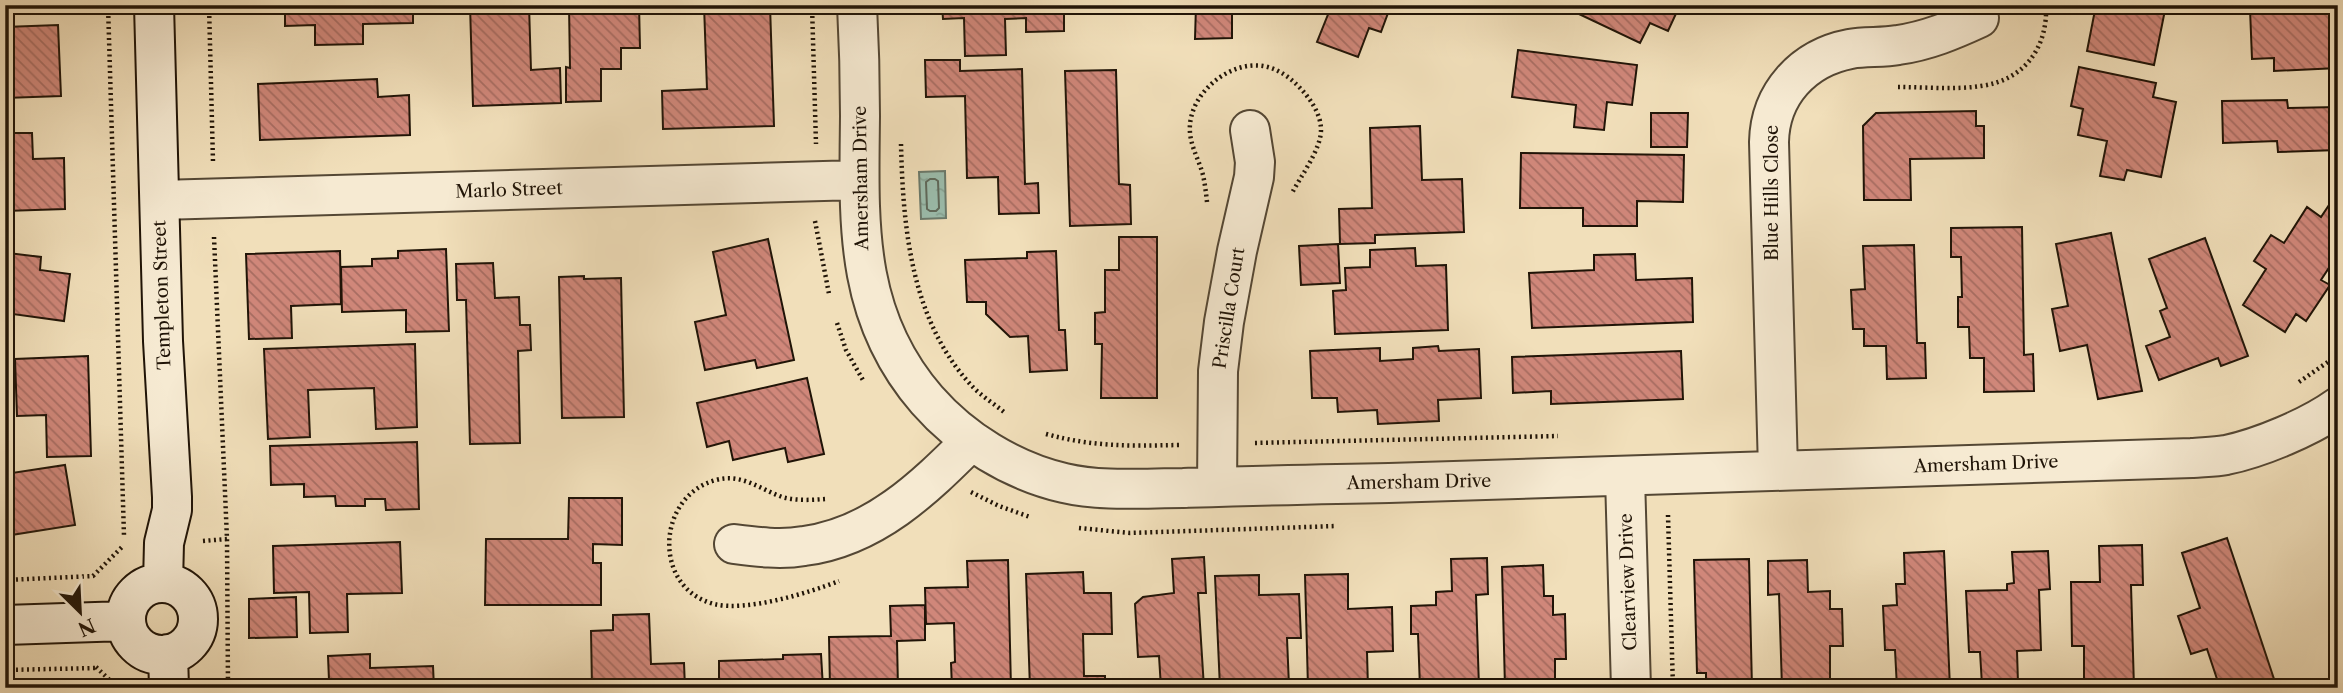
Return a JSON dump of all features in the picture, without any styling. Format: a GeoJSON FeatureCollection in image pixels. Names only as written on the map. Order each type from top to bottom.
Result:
{"type":"FeatureCollection","features":[{"type":"Feature","properties":{"kind":"street","name":"Templeton Street"},"geometry":{"type":"LineString","coordinates":[[154,5],[163,341],[172,497],[172,510],[164,543],[163,583]]}},
{"type":"Feature","properties":{"kind":"street","name":"Amersham Drive"},"geometry":{"type":"LineString","coordinates":[[857,5],[859,180],[863,260],[876,311],[887,337],[927,400],[971,441],[1026,471],[1066,484],[1135,488],[1217,487],[1625,477],[1777,469],[2192,458],[2225,455],[2295,431],[2338,407]]}},
{"type":"Feature","properties":{"kind":"street","name":"Blue Hills Close"},"geometry":{"type":"LineString","coordinates":[[1777,469],[1769,127],[1781,94],[1812,63],[1832,54],[1851,49],[1897,46],[1926,40],[1979,18]]}},
{"type":"Feature","properties":{"kind":"street","name":"Priscilla Court"},"geometry":{"type":"LineString","coordinates":[[1217,487],[1218,371],[1234,263],[1254,177],[1255,162],[1250,130]]}},
{"type":"Feature","properties":{"kind":"street","name":"Marlo Street"},"geometry":{"type":"LineString","coordinates":[[160,200],[859,180]]}},
{"type":"Feature","properties":{"kind":"street"},"geometry":{"type":"LineString","coordinates":[[734,544],[770,548],[803,546],[830,541],[854,532],[888,514],[912,497],[971,441]]}},
{"type":"Feature","properties":{"kind":"street","name":"Clearview Drive"},"geometry":{"type":"LineString","coordinates":[[1625,477],[1631,688]]}},
{"type":"Feature","properties":{"kind":"street"},"geometry":{"type":"LineString","coordinates":[[163,583],[182,589],[195,603],[198,612],[192,639],[177,652],[169,671],[158,655],[139,647],[126,621],[127,611],[136,594],[144,587],[163,583]]}},
{"type":"Feature","properties":{"kind":"street"},"geometry":{"type":"LineString","coordinates":[[5,625],[126,621]]}},
{"type":"Feature","properties":{"kind":"path"},"geometry":{"type":"LineString","coordinates":[[5,580],[93,576],[124,546],[108,5]]}},
{"type":"Feature","properties":{"kind":"path"},"geometry":{"type":"LineString","coordinates":[[209,5],[213,160]]}},
{"type":"Feature","properties":{"kind":"path"},"geometry":{"type":"LineString","coordinates":[[812,5],[816,143]]}},
{"type":"Feature","properties":{"kind":"path"},"geometry":{"type":"LineString","coordinates":[[1891,87],[1981,86],[2001,81],[2034,57],[2043,40],[2047,23],[2046,5]]}},
{"type":"Feature","properties":{"kind":"path"},"geometry":{"type":"LineString","coordinates":[[901,135],[903,202],[909,249],[919,289],[933,327],[948,357],[972,387],[1005,413]]}},
{"type":"Feature","properties":{"kind":"path"},"geometry":{"type":"LineString","coordinates":[[214,238],[227,540],[228,688]]}},
{"type":"Feature","properties":{"kind":"path"},"geometry":{"type":"LineString","coordinates":[[2297,384],[2338,355]]}},
{"type":"Feature","properties":{"kind":"path"},"geometry":{"type":"LineString","coordinates":[[1038,432],[1089,444],[1176,446]]}},
{"type":"Feature","properties":{"kind":"path"},"geometry":{"type":"LineString","coordinates":[[1258,443],[1560,436]]}},
{"type":"Feature","properties":{"kind":"path"},"geometry":{"type":"LineString","coordinates":[[1668,515],[1674,688]]}},
{"type":"Feature","properties":{"kind":"path"},"geometry":{"type":"LineString","coordinates":[[96,660],[96,668]]}},
{"type":"Feature","properties":{"kind":"path"},"geometry":{"type":"LineString","coordinates":[[5,670],[96,668],[118,688]]}},
{"type":"Feature","properties":{"kind":"water"},"geometry":{"type":"Polygon","coordinates":[[[945,171],[946,218],[921,219],[919,172],[945,171]]]}},
{"type":"Feature","properties":{"kind":"building"},"geometry":{"type":"Polygon","coordinates":[[[255,5],[413,5],[413,23],[363,24],[363,44],[315,45],[315,25],[285,26],[285,14],[255,14],[255,5]]]}},
{"type":"Feature","properties":{"kind":"building"},"geometry":{"type":"Polygon","coordinates":[[[470,5],[529,5],[531,70],[560,68],[561,103],[473,106],[470,5]]]}},
{"type":"Feature","properties":{"kind":"building"},"geometry":{"type":"Polygon","coordinates":[[[569,5],[639,5],[640,48],[621,48],[621,69],[601,69],[601,101],[566,102],[566,67],[570,68],[569,5]]]}},
{"type":"Feature","properties":{"kind":"building"},"geometry":{"type":"Polygon","coordinates":[[[704,5],[770,5],[774,126],[663,129],[662,91],[707,89],[704,5]]]}},
{"type":"Feature","properties":{"kind":"building"},"geometry":{"type":"Polygon","coordinates":[[[942,5],[1064,5],[1064,31],[1026,32],[1026,18],[1005,19],[1006,55],[965,56],[964,18],[943,19],[942,5]]]}},
{"type":"Feature","properties":{"kind":"building"},"geometry":{"type":"Polygon","coordinates":[[[1196,5],[1232,5],[1232,38],[1195,39],[1196,5]]]}},
{"type":"Feature","properties":{"kind":"building"},"geometry":{"type":"Polygon","coordinates":[[[1343,5],[1391,5],[1381,32],[1369,28],[1358,57],[1317,42],[1331,7],[1341,11],[1343,5]]]}},
{"type":"Feature","properties":{"kind":"building"},"geometry":{"type":"Polygon","coordinates":[[[1560,5],[1680,5],[1668,31],[1650,23],[1640,43],[1560,5]]]}},
{"type":"Feature","properties":{"kind":"building"},"geometry":{"type":"Polygon","coordinates":[[[2096,5],[2166,5],[2154,65],[2087,51],[2096,5]]]}},
{"type":"Feature","properties":{"kind":"building"},"geometry":{"type":"Polygon","coordinates":[[[2338,6],[2338,68],[2274,71],[2274,58],[2252,59],[2250,9],[2338,6]]]}},
{"type":"Feature","properties":{"kind":"building"},"geometry":{"type":"Polygon","coordinates":[[[58,25],[61,96],[5,98],[5,27],[58,25]]]}},
{"type":"Feature","properties":{"kind":"building"},"geometry":{"type":"Polygon","coordinates":[[[1518,50],[1637,65],[1632,105],[1607,102],[1604,130],[1574,127],[1576,105],[1512,97],[1518,50]]]}},
{"type":"Feature","properties":{"kind":"building"},"geometry":{"type":"Polygon","coordinates":[[[925,60],[960,60],[960,71],[1022,69],[1025,184],[1038,183],[1039,213],[999,214],[998,177],[967,178],[965,96],[926,97],[925,60]]]}},
{"type":"Feature","properties":{"kind":"building"},"geometry":{"type":"Polygon","coordinates":[[[2079,67],[2156,83],[2153,97],[2176,102],[2161,177],[2127,170],[2124,180],[2100,176],[2107,141],[2078,135],[2083,109],[2071,106],[2079,67]]]}},
{"type":"Feature","properties":{"kind":"building"},"geometry":{"type":"Polygon","coordinates":[[[1116,70],[1119,184],[1130,185],[1131,224],[1070,226],[1065,71],[1116,70]]]}},
{"type":"Feature","properties":{"kind":"building"},"geometry":{"type":"Polygon","coordinates":[[[377,79],[378,97],[409,95],[410,135],[260,140],[258,84],[377,79]]]}},
{"type":"Feature","properties":{"kind":"building"},"geometry":{"type":"Polygon","coordinates":[[[2287,100],[2288,108],[2338,107],[2338,150],[2278,152],[2277,141],[2223,143],[2222,101],[2287,100]]]}},
{"type":"Feature","properties":{"kind":"building"},"geometry":{"type":"Polygon","coordinates":[[[1976,111],[1976,126],[1984,126],[1984,158],[1910,159],[1911,200],[1864,200],[1863,126],[1876,113],[1976,111]]]}},
{"type":"Feature","properties":{"kind":"building"},"geometry":{"type":"Polygon","coordinates":[[[1651,113],[1688,113],[1687,147],[1651,147],[1651,113]]]}},
{"type":"Feature","properties":{"kind":"building"},"geometry":{"type":"Polygon","coordinates":[[[1420,126],[1422,180],[1462,179],[1464,232],[1375,235],[1375,243],[1340,244],[1339,209],[1372,208],[1370,128],[1420,126]]]}},
{"type":"Feature","properties":{"kind":"building"},"geometry":{"type":"Polygon","coordinates":[[[5,133],[32,133],[33,159],[64,158],[65,209],[5,211],[5,133]]]}},
{"type":"Feature","properties":{"kind":"building"},"geometry":{"type":"Polygon","coordinates":[[[1521,153],[1684,155],[1683,202],[1637,201],[1637,226],[1583,226],[1583,208],[1520,208],[1521,153]]]}},
{"type":"Feature","properties":{"kind":"building"},"geometry":{"type":"Polygon","coordinates":[[[2337,193],[2338,254],[2321,280],[2330,285],[2306,321],[2296,314],[2285,332],[2243,305],[2266,269],[2254,261],[2271,235],[2284,243],[2307,207],[2321,217],[2337,193]]]}},
{"type":"Feature","properties":{"kind":"building"},"geometry":{"type":"Polygon","coordinates":[[[2022,227],[2024,355],[2033,354],[2034,391],[1984,392],[1984,358],[1970,358],[1969,327],[1958,327],[1958,297],[1962,297],[1961,257],[1951,257],[1951,228],[2022,227]]]}},
{"type":"Feature","properties":{"kind":"building"},"geometry":{"type":"Polygon","coordinates":[[[2111,233],[2142,391],[2098,399],[2087,345],[2060,351],[2052,309],[2068,306],[2056,244],[2111,233]]]}},
{"type":"Feature","properties":{"kind":"building"},"geometry":{"type":"Polygon","coordinates":[[[1119,237],[1157,237],[1157,398],[1101,398],[1102,344],[1095,344],[1095,313],[1105,312],[1105,270],[1119,270],[1119,237]]]}},
{"type":"Feature","properties":{"kind":"building"},"geometry":{"type":"Polygon","coordinates":[[[2205,238],[2248,356],[2221,366],[2218,358],[2159,380],[2146,346],[2170,337],[2160,311],[2167,308],[2149,259],[2205,238]]]}},
{"type":"Feature","properties":{"kind":"building"},"geometry":{"type":"Polygon","coordinates":[[[768,239],[794,360],[757,368],[755,360],[705,370],[695,322],[726,315],[713,252],[768,239]]]}},
{"type":"Feature","properties":{"kind":"building"},"geometry":{"type":"Polygon","coordinates":[[[1338,244],[1340,283],[1301,285],[1299,246],[1338,244]]]}},
{"type":"Feature","properties":{"kind":"building"},"geometry":{"type":"Polygon","coordinates":[[[1914,245],[1917,343],[1925,343],[1926,378],[1887,379],[1886,346],[1864,346],[1864,329],[1853,329],[1851,290],[1865,289],[1863,246],[1914,245]]]}},
{"type":"Feature","properties":{"kind":"building"},"geometry":{"type":"Polygon","coordinates":[[[1415,248],[1416,266],[1446,265],[1448,330],[1335,334],[1333,291],[1346,290],[1345,268],[1370,267],[1370,250],[1415,248]]]}},
{"type":"Feature","properties":{"kind":"building"},"geometry":{"type":"Polygon","coordinates":[[[446,249],[449,331],[406,332],[406,310],[342,312],[341,267],[372,266],[372,259],[398,258],[398,251],[446,249]]]}},
{"type":"Feature","properties":{"kind":"building"},"geometry":{"type":"Polygon","coordinates":[[[340,251],[341,304],[291,306],[292,338],[249,339],[246,254],[340,251]]]}},
{"type":"Feature","properties":{"kind":"building"},"geometry":{"type":"Polygon","coordinates":[[[1056,251],[1059,330],[1065,330],[1067,370],[1030,372],[1028,336],[1010,337],[986,314],[986,302],[967,302],[965,260],[1027,258],[1027,252],[1056,251]]]}},
{"type":"Feature","properties":{"kind":"building"},"geometry":{"type":"Polygon","coordinates":[[[8,253],[41,257],[40,270],[70,274],[64,321],[5,313],[5,265],[8,253]]]}},
{"type":"Feature","properties":{"kind":"building"},"geometry":{"type":"Polygon","coordinates":[[[1635,254],[1636,280],[1692,278],[1693,322],[1532,328],[1529,273],[1594,270],[1594,255],[1635,254]]]}},
{"type":"Feature","properties":{"kind":"building"},"geometry":{"type":"Polygon","coordinates":[[[493,263],[495,298],[519,297],[520,325],[530,325],[531,350],[518,351],[520,443],[470,444],[466,300],[457,300],[456,264],[493,263]]]}},
{"type":"Feature","properties":{"kind":"building"},"geometry":{"type":"Polygon","coordinates":[[[584,276],[584,279],[621,278],[624,417],[562,418],[559,277],[584,276]]]}},
{"type":"Feature","properties":{"kind":"building"},"geometry":{"type":"Polygon","coordinates":[[[415,344],[417,427],[376,429],[374,388],[308,390],[310,437],[268,439],[264,349],[415,344]]]}},
{"type":"Feature","properties":{"kind":"building"},"geometry":{"type":"Polygon","coordinates":[[[1438,346],[1439,351],[1479,349],[1481,398],[1438,400],[1439,421],[1378,424],[1377,410],[1338,412],[1337,398],[1312,398],[1310,351],[1380,348],[1380,361],[1413,359],[1413,348],[1438,346]]]}},
{"type":"Feature","properties":{"kind":"building"},"geometry":{"type":"Polygon","coordinates":[[[1681,351],[1683,399],[1551,404],[1551,391],[1513,393],[1512,357],[1681,351]]]}},
{"type":"Feature","properties":{"kind":"building"},"geometry":{"type":"Polygon","coordinates":[[[88,356],[91,456],[47,457],[46,415],[17,416],[15,359],[88,356]]]}},
{"type":"Feature","properties":{"kind":"building"},"geometry":{"type":"Polygon","coordinates":[[[11,360],[12,404],[8,404],[9,445],[5,445],[5,361],[11,360]]]}},
{"type":"Feature","properties":{"kind":"building"},"geometry":{"type":"Polygon","coordinates":[[[807,378],[824,454],[788,462],[785,448],[733,460],[729,441],[707,447],[697,403],[807,378]]]}},
{"type":"Feature","properties":{"kind":"building"},"geometry":{"type":"Polygon","coordinates":[[[417,442],[419,509],[386,510],[385,499],[365,499],[365,506],[336,506],[335,496],[304,497],[304,484],[271,485],[270,446],[417,442]]]}},
{"type":"Feature","properties":{"kind":"building"},"geometry":{"type":"Polygon","coordinates":[[[65,465],[75,525],[5,536],[5,474],[65,465]]]}},
{"type":"Feature","properties":{"kind":"building"},"geometry":{"type":"Polygon","coordinates":[[[569,498],[622,498],[622,545],[593,544],[593,563],[601,563],[601,605],[485,605],[486,539],[568,539],[569,498]]]}},
{"type":"Feature","properties":{"kind":"building"},"geometry":{"type":"Polygon","coordinates":[[[2227,538],[2277,688],[2220,688],[2207,649],[2191,654],[2178,616],[2200,608],[2182,553],[2227,538]]]}},
{"type":"Feature","properties":{"kind":"building"},"geometry":{"type":"Polygon","coordinates":[[[400,542],[402,593],[347,594],[348,632],[310,633],[309,592],[274,593],[273,546],[400,542]]]}},
{"type":"Feature","properties":{"kind":"building"},"geometry":{"type":"Polygon","coordinates":[[[2142,545],[2143,585],[2131,585],[2134,688],[2084,688],[2084,646],[2072,646],[2071,582],[2100,582],[2099,546],[2142,545]]]}},
{"type":"Feature","properties":{"kind":"building"},"geometry":{"type":"Polygon","coordinates":[[[1944,551],[1950,688],[1897,688],[1895,650],[1885,650],[1883,606],[1897,605],[1896,584],[1905,584],[1904,553],[1944,551]]]}},
{"type":"Feature","properties":{"kind":"building"},"geometry":{"type":"Polygon","coordinates":[[[2048,551],[2050,589],[2039,590],[2041,650],[2017,651],[2018,683],[1982,685],[1980,652],[1969,652],[1966,591],[2007,590],[2007,584],[2014,583],[2012,552],[2048,551]]]}},
{"type":"Feature","properties":{"kind":"building"},"geometry":{"type":"Polygon","coordinates":[[[1204,557],[1206,593],[1198,593],[1204,688],[1161,688],[1159,656],[1138,657],[1135,604],[1143,597],[1174,593],[1172,559],[1204,557]]]}},
{"type":"Feature","properties":{"kind":"building"},"geometry":{"type":"Polygon","coordinates":[[[1487,558],[1488,594],[1476,595],[1479,688],[1420,688],[1418,634],[1411,634],[1411,606],[1436,605],[1436,592],[1452,591],[1451,559],[1487,558]]]}},
{"type":"Feature","properties":{"kind":"building"},"geometry":{"type":"Polygon","coordinates":[[[1749,559],[1752,688],[1706,688],[1706,673],[1697,673],[1694,560],[1749,559]]]}},
{"type":"Feature","properties":{"kind":"building"},"geometry":{"type":"Polygon","coordinates":[[[1008,560],[1011,688],[952,688],[951,663],[955,662],[954,623],[926,624],[925,588],[968,587],[967,561],[1008,560]]]}},
{"type":"Feature","properties":{"kind":"building"},"geometry":{"type":"Polygon","coordinates":[[[1807,560],[1808,592],[1830,591],[1830,609],[1842,609],[1843,646],[1830,646],[1830,688],[1782,688],[1779,594],[1768,595],[1768,561],[1807,560]]]}},
{"type":"Feature","properties":{"kind":"building"},"geometry":{"type":"Polygon","coordinates":[[[1543,565],[1544,596],[1553,596],[1553,615],[1565,614],[1566,659],[1555,659],[1555,688],[1505,688],[1502,567],[1543,565]]]}},
{"type":"Feature","properties":{"kind":"building"},"geometry":{"type":"Polygon","coordinates":[[[1083,572],[1084,593],[1111,593],[1112,634],[1083,634],[1084,676],[1105,676],[1105,688],[1030,688],[1026,574],[1083,572]]]}},
{"type":"Feature","properties":{"kind":"building"},"geometry":{"type":"Polygon","coordinates":[[[1348,574],[1348,609],[1392,607],[1393,651],[1367,652],[1368,688],[1308,688],[1305,575],[1348,574]]]}},
{"type":"Feature","properties":{"kind":"building"},"geometry":{"type":"Polygon","coordinates":[[[1259,575],[1259,595],[1299,594],[1301,638],[1287,638],[1289,686],[1297,685],[1297,688],[1220,688],[1215,576],[1259,575]]]}},
{"type":"Feature","properties":{"kind":"building"},"geometry":{"type":"Polygon","coordinates":[[[296,597],[297,637],[249,638],[249,599],[296,597]]]}},
{"type":"Feature","properties":{"kind":"building"},"geometry":{"type":"Polygon","coordinates":[[[925,605],[925,640],[897,641],[898,688],[830,688],[829,637],[891,636],[890,606],[925,605]]]}},
{"type":"Feature","properties":{"kind":"building"},"geometry":{"type":"Polygon","coordinates":[[[649,614],[651,664],[684,663],[685,688],[592,688],[591,631],[613,630],[613,615],[649,614]]]}},
{"type":"Feature","properties":{"kind":"building"},"geometry":{"type":"Polygon","coordinates":[[[370,654],[370,668],[433,666],[434,688],[273,688],[273,682],[329,680],[328,656],[370,654]]]}},
{"type":"Feature","properties":{"kind":"building"},"geometry":{"type":"Polygon","coordinates":[[[821,654],[823,688],[719,688],[719,661],[783,659],[783,655],[821,654]]]}}]}
